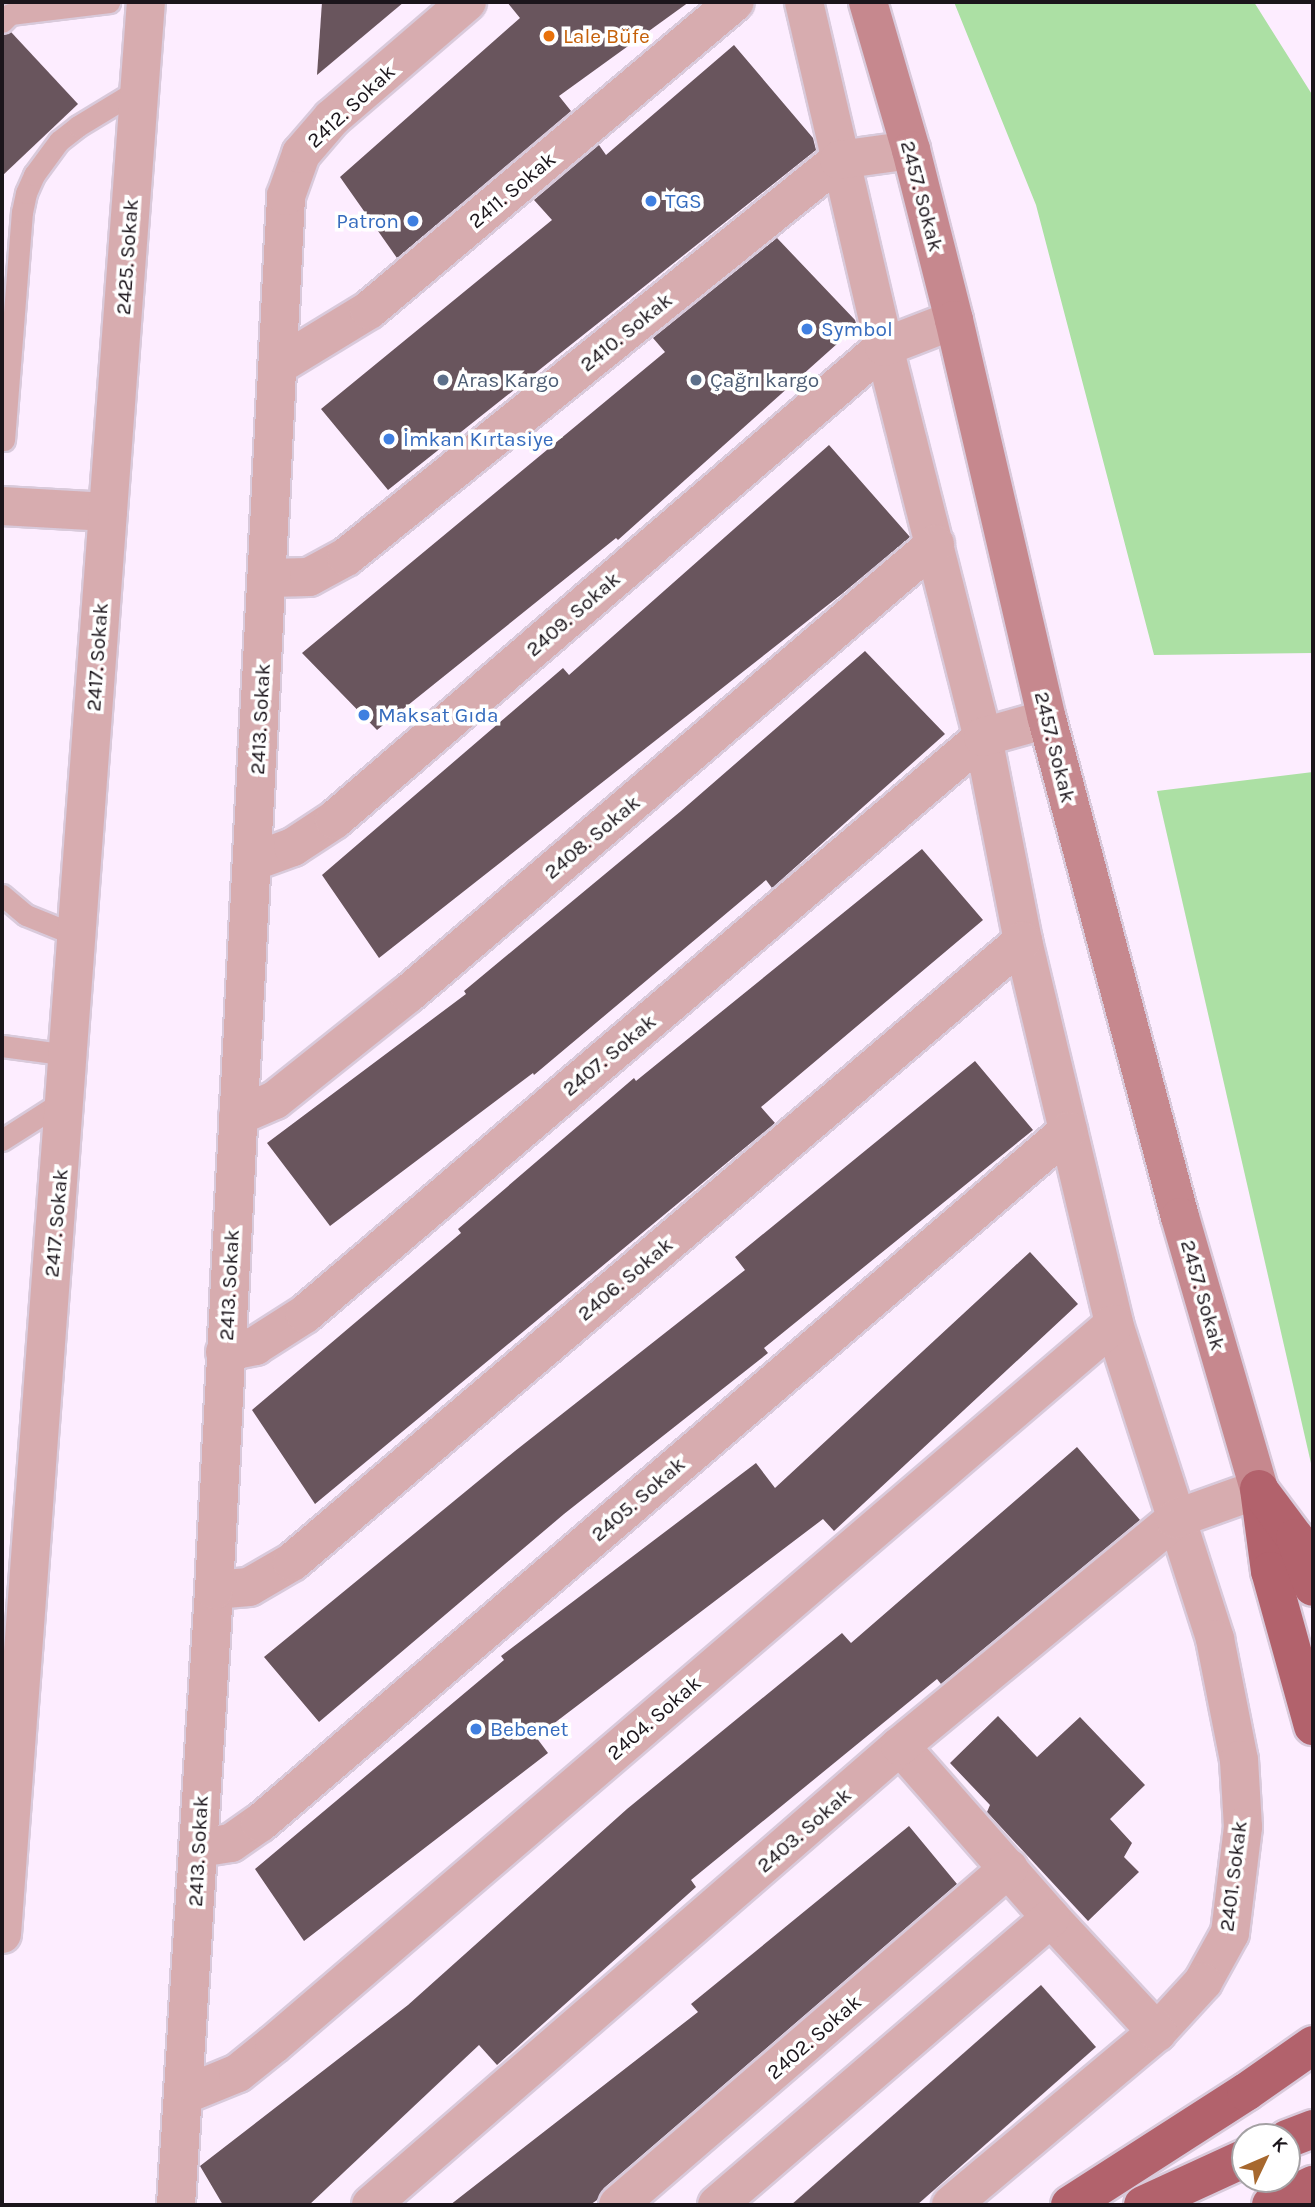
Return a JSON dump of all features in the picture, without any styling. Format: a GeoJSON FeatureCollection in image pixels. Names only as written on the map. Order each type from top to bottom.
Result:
{"type":"FeatureCollection","features":[{"type":"Feature","properties":{"kind":"highway"},"geometry":{"type":"LineString","coordinates":[[1259,1489],[1295,1538],[1313,1587]]}},
{"type":"Feature","properties":{"kind":"highway"},"geometry":{"type":"LineString","coordinates":[[1259,1489],[1270,1571],[1313,1726]]}},
{"type":"Feature","properties":{"kind":"highway"},"geometry":{"type":"LineString","coordinates":[[1070,2205],[1246,2092],[1313,2045]]}},
{"type":"Feature","properties":{"kind":"highway"},"geometry":{"type":"LineString","coordinates":[[1143,2205],[1231,2164]]}},
{"type":"Feature","properties":{"kind":"highway"},"geometry":{"type":"LineString","coordinates":[[1271,2205],[1313,2185]]}},
{"type":"Feature","properties":{"kind":"main road","name":"2457. Sokak"},"geometry":{"type":"LineString","coordinates":[[868,2],[911,150],[954,320],[1047,719],[1180,1217],[1259,1489]]}},
{"type":"Feature","properties":{"kind":"street","name":"2425. Sokak"},"geometry":{"type":"LineString","coordinates":[[108,512],[146,2]]}},
{"type":"Feature","properties":{"kind":"street","name":"2412. Sokak"},"geometry":{"type":"LineString","coordinates":[[279,365],[286,196],[301,153],[332,118],[467,2]]}},
{"type":"Feature","properties":{"kind":"street","name":"2411. Sokak"},"geometry":{"type":"LineString","coordinates":[[279,365],[369,310],[735,2]]}},
{"type":"Feature","properties":{"kind":"street","name":"2401. Sokak"},"geometry":{"type":"LineString","coordinates":[[804,2],[884,347],[983,737],[1023,941],[1114,1324],[1215,1639],[1239,1760],[1243,1827],[1230,1933],[1203,1982],[1157,2032],[951,2205]]}},
{"type":"Feature","properties":{"kind":"street"},"geometry":{"type":"LineString","coordinates":[[839,160],[911,150]]}},
{"type":"Feature","properties":{"kind":"street","name":"2410. Sokak"},"geometry":{"type":"LineString","coordinates":[[268,578],[309,577],[346,557],[839,160]]}},
{"type":"Feature","properties":{"kind":"street","name":"2409. Sokak"},"geometry":{"type":"LineString","coordinates":[[252,862],[293,847],[334,820],[884,347],[954,320]]}},
{"type":"Feature","properties":{"kind":"street","name":"2413. Sokak"},"geometry":{"type":"LineString","coordinates":[[176,2205],[214,1590],[279,365]]}},
{"type":"Feature","properties":{"kind":"street"},"geometry":{"type":"LineString","coordinates":[[2,506],[108,512]]}},
{"type":"Feature","properties":{"kind":"street","name":"2417. Sokak"},"geometry":{"type":"LineString","coordinates":[[2,1934],[4,1869],[66,1099],[108,512]]}},
{"type":"Feature","properties":{"kind":"street","name":"2408. Sokak"},"geometry":{"type":"LineString","coordinates":[[238,1116],[275,1100],[408,993],[935,544]]}},
{"type":"Feature","properties":{"kind":"street"},"geometry":{"type":"LineString","coordinates":[[983,737],[1047,719]]}},
{"type":"Feature","properties":{"kind":"street","name":"2407. Sokak"},"geometry":{"type":"LineString","coordinates":[[225,1352],[255,1346],[305,1314],[983,737]]}},
{"type":"Feature","properties":{"kind":"street","name":"2406. Sokak"},"geometry":{"type":"LineString","coordinates":[[214,1590],[249,1587],[292,1562],[1023,941]]}},
{"type":"Feature","properties":{"kind":"street","name":"2405. Sokak"},"geometry":{"type":"LineString","coordinates":[[199,1848],[231,1843],[260,1823],[1068,1131]]}},
{"type":"Feature","properties":{"kind":"street","name":"2404. Sokak"},"geometry":{"type":"LineString","coordinates":[[184,2095],[238,2073],[274,2044],[1114,1324]]}},
{"type":"Feature","properties":{"kind":"street","name":"2403. Sokak"},"geometry":{"type":"LineString","coordinates":[[377,2203],[900,1746],[1175,1519],[1259,1489]]}},
{"type":"Feature","properties":{"kind":"street"},"geometry":{"type":"LineString","coordinates":[[900,1746],[1051,1918],[1157,2032]]}},
{"type":"Feature","properties":{"kind":"street","name":"2402. Sokak"},"geometry":{"type":"LineString","coordinates":[[618,2205],[1009,1868]]}},
{"type":"Feature","properties":{"kind":"street"},"geometry":{"type":"LineString","coordinates":[[717,2205],[1051,1918]]}},
{"type":"Feature","properties":{"kind":"lane"},"geometry":{"type":"LineString","coordinates":[[4,14],[109,2]]}},
{"type":"Feature","properties":{"kind":"lane"},"geometry":{"type":"LineString","coordinates":[[4,440],[22,212],[26,193],[34,175],[60,141],[139,89]]}},
{"type":"Feature","properties":{"kind":"lane"},"geometry":{"type":"LineString","coordinates":[[2,895],[26,915],[78,936]]}},
{"type":"Feature","properties":{"kind":"lane"},"geometry":{"type":"LineString","coordinates":[[2,1046],[69,1055]]}},
{"type":"Feature","properties":{"kind":"lane"},"geometry":{"type":"LineString","coordinates":[[2,1140],[66,1099]]}},
{"type":"Feature","properties":{"kind":"green space"},"geometry":{"type":"Polygon","coordinates":[[[954,2],[1254,2],[1313,96],[1313,653],[1154,655],[1036,205],[954,2]]]}},
{"type":"Feature","properties":{"kind":"green space"},"geometry":{"type":"Polygon","coordinates":[[[1313,772],[1313,1472],[1157,791],[1313,772]]]}},
{"type":"Feature","properties":{"kind":"building"},"geometry":{"type":"Polygon","coordinates":[[[322,2],[404,2],[317,75],[322,2]]]}},
{"type":"Feature","properties":{"kind":"building"},"geometry":{"type":"Polygon","coordinates":[[[507,2],[689,2],[559,96],[571,111],[397,258],[340,177],[520,18],[507,2]]]}},
{"type":"Feature","properties":{"kind":"building"},"geometry":{"type":"Polygon","coordinates":[[[11,32],[78,104],[2,176],[2,35],[11,32]]]}},
{"type":"Feature","properties":{"kind":"building"},"geometry":{"type":"Polygon","coordinates":[[[734,45],[813,138],[816,150],[388,490],[321,409],[552,220],[534,200],[599,145],[606,155],[734,45]]]}},
{"type":"Feature","properties":{"kind":"building"},"geometry":{"type":"Polygon","coordinates":[[[777,238],[855,320],[857,326],[618,540],[616,538],[377,730],[302,653],[665,352],[653,338],[777,238]]]}},
{"type":"Feature","properties":{"kind":"building"},"geometry":{"type":"Polygon","coordinates":[[[829,445],[910,537],[843,593],[379,958],[322,875],[563,668],[569,675],[829,445]]]}},
{"type":"Feature","properties":{"kind":"building"},"geometry":{"type":"Polygon","coordinates":[[[865,651],[945,734],[772,888],[766,880],[534,1075],[533,1073],[330,1226],[267,1143],[466,994],[464,991],[681,811],[865,651]]]}},
{"type":"Feature","properties":{"kind":"building"},"geometry":{"type":"Polygon","coordinates":[[[922,849],[983,920],[761,1107],[775,1123],[315,1504],[252,1410],[461,1233],[458,1229],[634,1078],[636,1081],[922,849]]]}},
{"type":"Feature","properties":{"kind":"building"},"geometry":{"type":"Polygon","coordinates":[[[975,1061],[1033,1130],[764,1348],[768,1353],[564,1514],[319,1722],[264,1657],[515,1451],[745,1270],[735,1257],[975,1061]]]}},
{"type":"Feature","properties":{"kind":"building"},"geometry":{"type":"Polygon","coordinates":[[[1030,1252],[1078,1304],[834,1531],[823,1519],[536,1737],[548,1753],[304,1941],[255,1869],[504,1660],[501,1656],[756,1463],[775,1488],[1030,1252]]]}},
{"type":"Feature","properties":{"kind":"building"},"geometry":{"type":"Polygon","coordinates":[[[1077,1447],[1140,1520],[941,1684],[937,1679],[691,1880],[696,1887],[497,2065],[479,2045],[309,2205],[223,2205],[200,2166],[408,2005],[627,1809],[842,1633],[851,1643],[1077,1447]]]}},
{"type":"Feature","properties":{"kind":"building"},"geometry":{"type":"Polygon","coordinates":[[[998,1716],[1037,1757],[1080,1717],[1145,1785],[1110,1819],[1132,1843],[1124,1857],[1139,1872],[1088,1921],[987,1812],[990,1805],[950,1763],[998,1716]]]}},
{"type":"Feature","properties":{"kind":"building"},"geometry":{"type":"Polygon","coordinates":[[[909,1826],[957,1884],[604,2188],[597,2200],[590,2205],[450,2205],[698,2012],[691,2004],[909,1826]]]}},
{"type":"Feature","properties":{"kind":"building"},"geometry":{"type":"Polygon","coordinates":[[[1041,1985],[1096,2047],[917,2205],[791,2205],[1041,1985]]]}},
{"type":"Feature","properties":{"kind":"place","name":"Lale Büfe"},"geometry":{"type":"Point","coordinates":[549,36]}},
{"type":"Feature","properties":{"kind":"place","name":"TGS"},"geometry":{"type":"Point","coordinates":[651,201]}},
{"type":"Feature","properties":{"kind":"place","name":"Patron"},"geometry":{"type":"Point","coordinates":[413,221]}},
{"type":"Feature","properties":{"kind":"place","name":"Symbol"},"geometry":{"type":"Point","coordinates":[807,329]}},
{"type":"Feature","properties":{"kind":"place","name":"Aras Kargo"},"geometry":{"type":"Point","coordinates":[443,380]}},
{"type":"Feature","properties":{"kind":"place","name":"Çağrı kargo"},"geometry":{"type":"Point","coordinates":[696,380]}},
{"type":"Feature","properties":{"kind":"place","name":"İmkan Kırtasiye"},"geometry":{"type":"Point","coordinates":[389,439]}},
{"type":"Feature","properties":{"kind":"place","name":"Maksat Gıda"},"geometry":{"type":"Point","coordinates":[364,715]}},
{"type":"Feature","properties":{"kind":"place","name":"Bebenet"},"geometry":{"type":"Point","coordinates":[476,1729]}}]}
